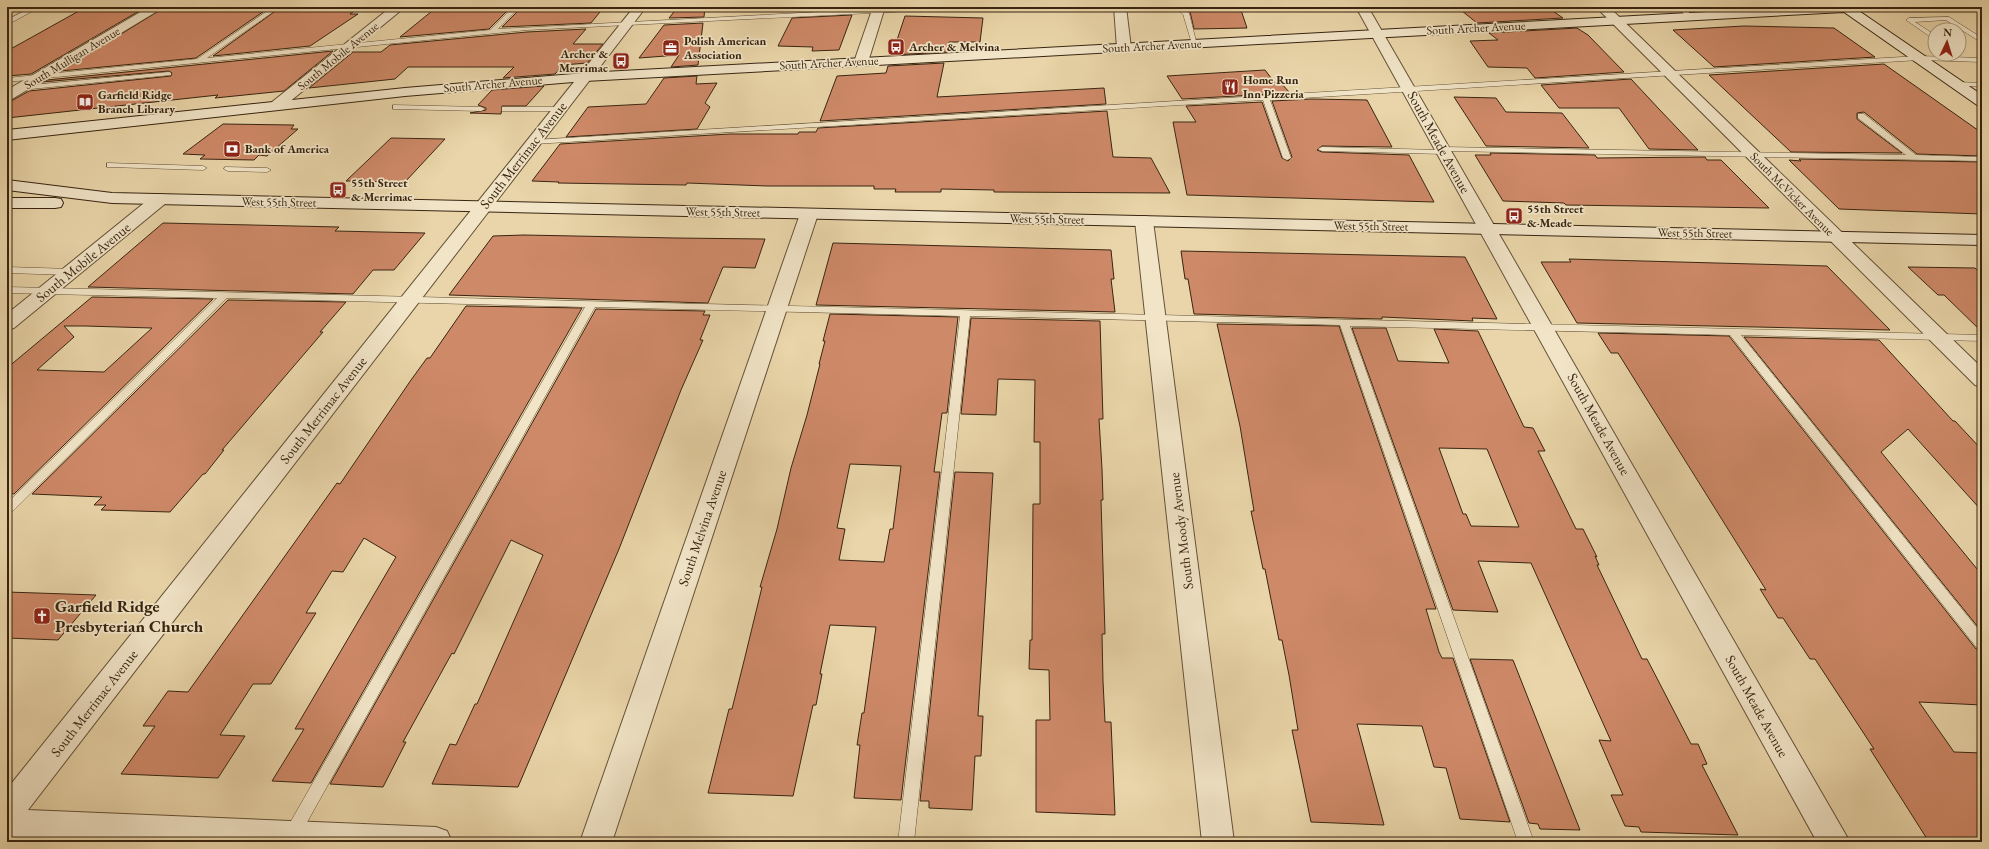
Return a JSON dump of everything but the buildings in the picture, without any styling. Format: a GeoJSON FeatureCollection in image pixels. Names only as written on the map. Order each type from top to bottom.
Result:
{"type":"FeatureCollection","features":[{"type":"Feature","properties":{"kind":"street","name":"South Mulligan Avenue"},"geometry":{"type":"LineString","coordinates":[[12,93],[158,7]]}},
{"type":"Feature","properties":{"kind":"street","name":"South Mobile Avenue"},"geometry":{"type":"LineString","coordinates":[[277,105],[399,7]]}},
{"type":"Feature","properties":{"kind":"street","name":"South Merrimac Avenue"},"geometry":{"type":"LineString","coordinates":[[7,813],[640,7]]}},
{"type":"Feature","properties":{"kind":"street"},"geometry":{"type":"LineString","coordinates":[[1120,7],[1124,48]]}},
{"type":"Feature","properties":{"kind":"street","name":"South Meade Avenue"},"geometry":{"type":"LineString","coordinates":[[1362,7],[1834,842]]}},
{"type":"Feature","properties":{"kind":"street","name":"South McVicker Avenue"},"geometry":{"type":"LineString","coordinates":[[1602,7],[1982,380]]}},
{"type":"Feature","properties":{"kind":"street","name":"South Archer Avenue"},"geometry":{"type":"LineString","coordinates":[[10,136],[277,105],[476,85],[585,77],[1616,21],[1690,16],[1738,10],[1868,7]]}},
{"type":"Feature","properties":{"kind":"street"},"geometry":{"type":"LineString","coordinates":[[1846,8],[1982,102]]}},
{"type":"Feature","properties":{"kind":"street"},"geometry":{"type":"LineString","coordinates":[[861,62],[878,9]]}},
{"type":"Feature","properties":{"kind":"street","name":"West 55th Street"},"geometry":{"type":"LineString","coordinates":[[7,185],[112,198],[1982,240]]}},
{"type":"Feature","properties":{"kind":"street","name":"West 55th Street"},"geometry":{"type":"LineString","coordinates":[[10,205],[53,204],[112,198]]}},
{"type":"Feature","properties":{"kind":"street","name":"South Mobile Avenue"},"geometry":{"type":"LineString","coordinates":[[7,324],[160,199]]}},
{"type":"Feature","properties":{"kind":"street","name":"South Melvina Avenue"},"geometry":{"type":"LineString","coordinates":[[596,842],[809,214]]}},
{"type":"Feature","properties":{"kind":"street","name":"South Moody Avenue"},"geometry":{"type":"LineString","coordinates":[[1144,221],[1218,842]]}},
{"type":"Feature","properties":{"kind":"street"},"geometry":{"type":"LineString","coordinates":[[7,824],[288,839],[436,842]]}},
{"type":"Feature","properties":{"kind":"lane"},"geometry":{"type":"LineString","coordinates":[[7,23],[37,7]]}},
{"type":"Feature","properties":{"kind":"lane"},"geometry":{"type":"LineString","coordinates":[[199,61],[277,7]]}},
{"type":"Feature","properties":{"kind":"lane"},"geometry":{"type":"LineString","coordinates":[[493,30],[517,7]]}},
{"type":"Feature","properties":{"kind":"lane"},"geometry":{"type":"LineString","coordinates":[[753,16],[758,7]]}},
{"type":"Feature","properties":{"kind":"lane"},"geometry":{"type":"LineString","coordinates":[[7,80],[493,30],[878,9],[952,7]]}},
{"type":"Feature","properties":{"kind":"lane"},"geometry":{"type":"LineString","coordinates":[[1175,7],[1186,13],[1195,44]]}},
{"type":"Feature","properties":{"kind":"lane"},"geometry":{"type":"LineString","coordinates":[[1679,7],[1690,16]]}},
{"type":"Feature","properties":{"kind":"lane"},"geometry":{"type":"LineString","coordinates":[[1927,32],[1909,20],[1947,18],[1953,22]]}},
{"type":"Feature","properties":{"kind":"lane"},"geometry":{"type":"LineString","coordinates":[[1967,31],[1982,41]]}},
{"type":"Feature","properties":{"kind":"lane"},"geometry":{"type":"LineString","coordinates":[[1967,54],[1982,55]]}},
{"type":"Feature","properties":{"kind":"lane"},"geometry":{"type":"LineString","coordinates":[[534,142],[1410,90],[1927,57]]}},
{"type":"Feature","properties":{"kind":"lane"},"geometry":{"type":"LineString","coordinates":[[1920,58],[1982,60]]}},
{"type":"Feature","properties":{"kind":"lane"},"geometry":{"type":"LineString","coordinates":[[12,93],[169,74]]}},
{"type":"Feature","properties":{"kind":"lane"},"geometry":{"type":"LineString","coordinates":[[1957,84],[1982,85]]}},
{"type":"Feature","properties":{"kind":"lane"},"geometry":{"type":"LineString","coordinates":[[1266,98],[1287,158]]}},
{"type":"Feature","properties":{"kind":"lane"},"geometry":{"type":"LineString","coordinates":[[396,108],[482,109]]}},
{"type":"Feature","properties":{"kind":"lane"},"geometry":{"type":"LineString","coordinates":[[505,109],[559,109]]}},
{"type":"Feature","properties":{"kind":"lane"},"geometry":{"type":"LineString","coordinates":[[1861,116],[1914,158]]}},
{"type":"Feature","properties":{"kind":"lane"},"geometry":{"type":"LineString","coordinates":[[1322,149],[1982,160]]}},
{"type":"Feature","properties":{"kind":"lane"},"geometry":{"type":"LineString","coordinates":[[110,165],[203,168]]}},
{"type":"Feature","properties":{"kind":"lane"},"geometry":{"type":"LineString","coordinates":[[228,169],[267,170]]}},
{"type":"Feature","properties":{"kind":"lane"},"geometry":{"type":"LineString","coordinates":[[7,270],[71,272]]}},
{"type":"Feature","properties":{"kind":"lane"},"geometry":{"type":"LineString","coordinates":[[7,290],[1982,338]]}},
{"type":"Feature","properties":{"kind":"lane"},"geometry":{"type":"LineString","coordinates":[[7,510],[225,295]]}},
{"type":"Feature","properties":{"kind":"lane"},"geometry":{"type":"LineString","coordinates":[[288,839],[591,305]]}},
{"type":"Feature","properties":{"kind":"lane"},"geometry":{"type":"LineString","coordinates":[[906,842],[965,313]]}},
{"type":"Feature","properties":{"kind":"lane"},"geometry":{"type":"LineString","coordinates":[[1344,323],[1526,842]]}},
{"type":"Feature","properties":{"kind":"lane"},"geometry":{"type":"LineString","coordinates":[[1733,332],[1982,644]]}},
{"type":"Feature","properties":{"kind":"place","name":"Archer & Melvina"},"geometry":{"type":"Point","coordinates":[896,47]}},
{"type":"Feature","properties":{"kind":"place","name":"Polish American Association"},"geometry":{"type":"Point","coordinates":[671,48]}},
{"type":"Feature","properties":{"kind":"place","name":"Archer & Merrimac"},"geometry":{"type":"Point","coordinates":[621,61]}},
{"type":"Feature","properties":{"kind":"place","name":"Home Run Inn Pizzeria"},"geometry":{"type":"Point","coordinates":[1230,87]}},
{"type":"Feature","properties":{"kind":"place","name":"Garfield Ridge Branch Library"},"geometry":{"type":"Point","coordinates":[85,102]}},
{"type":"Feature","properties":{"kind":"place","name":"Bank of America"},"geometry":{"type":"Point","coordinates":[232,149]}},
{"type":"Feature","properties":{"kind":"place","name":"55th Street & Merrimac"},"geometry":{"type":"Point","coordinates":[338,190]}},
{"type":"Feature","properties":{"kind":"place","name":"55th Street & Meade"},"geometry":{"type":"Point","coordinates":[1514,216]}},
{"type":"Feature","properties":{"kind":"place","name":"Garfield Ridge Presbyterian Church"},"geometry":{"type":"Point","coordinates":[42,616]}}]}
